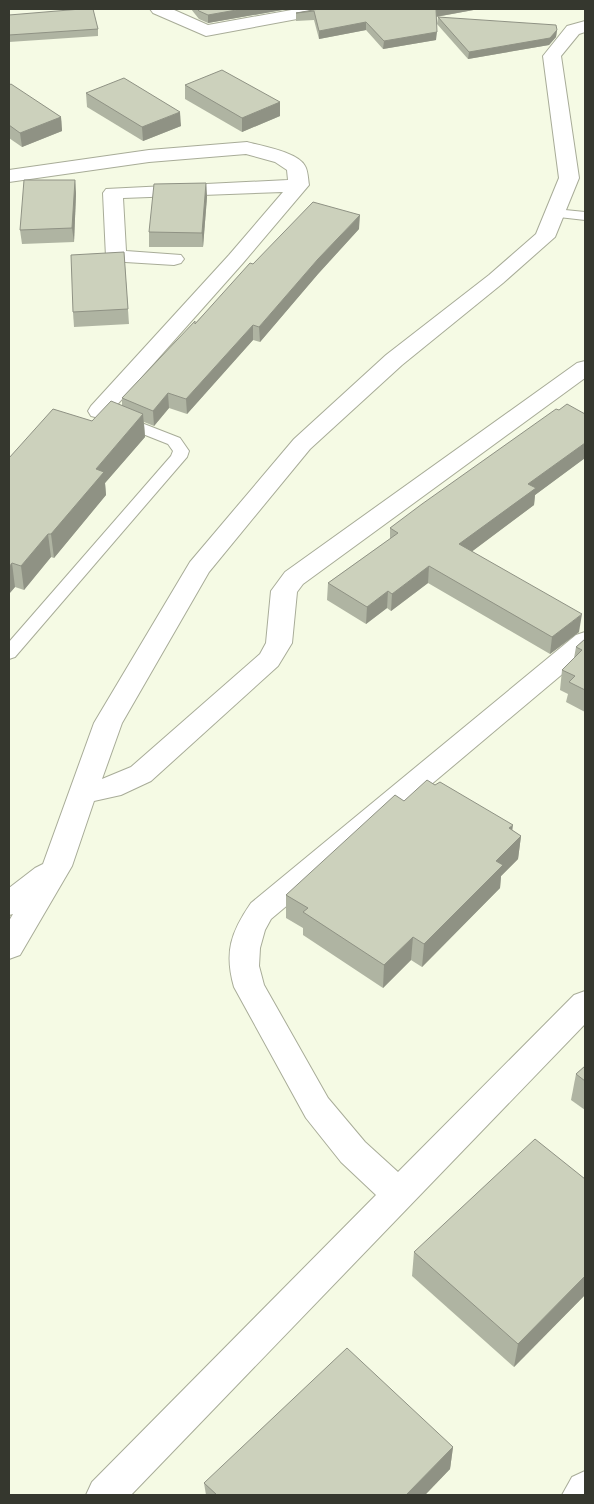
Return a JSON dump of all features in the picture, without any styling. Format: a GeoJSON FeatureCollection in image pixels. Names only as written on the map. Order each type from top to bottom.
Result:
{"type":"FeatureCollection","features":[{"type":"Feature","properties":{"kind":"street"},"geometry":{"type":"LineString","coordinates":[[159,9],[206,31],[324,9]]}},
{"type":"Feature","properties":{"kind":"street"},"geometry":{"type":"LineString","coordinates":[[9,947],[57,866],[108,723],[199,568],[302,444],[394,360],[496,280],[545,237],[569,178],[552,56],[573,30],[585,26]]}},
{"type":"Feature","properties":{"kind":"street"},"geometry":{"type":"LineString","coordinates":[[9,176],[149,156],[247,148],[282,158],[296,167],[300,185]]}},
{"type":"Feature","properties":{"kind":"street"},"geometry":{"type":"LineString","coordinates":[[174,259],[116,257],[113,193],[300,185]]}},
{"type":"Feature","properties":{"kind":"street"},"geometry":{"type":"LineString","coordinates":[[99,411],[300,185]]}},
{"type":"Feature","properties":{"kind":"street"},"geometry":{"type":"LineString","coordinates":[[83,792],[111,788],[141,774],[268,660],[279,643],[284,591],[294,578],[585,368]]}},
{"type":"Feature","properties":{"kind":"street"},"geometry":{"type":"LineString","coordinates":[[399,1194],[354,1152],[316,1108],[249,987],[244,971],[243,954],[246,937],[261,911],[585,641]]}},
{"type":"Feature","properties":{"kind":"street"},"geometry":{"type":"LineString","coordinates":[[9,904],[57,866]]}},
{"type":"Feature","properties":{"kind":"street"},"geometry":{"type":"LineString","coordinates":[[105,1495],[585,1004]]}},
{"type":"Feature","properties":{"kind":"street"},"geometry":{"type":"LineString","coordinates":[[580,1495],[585,1490]]}},
{"type":"Feature","properties":{"kind":"lane"},"geometry":{"type":"LineString","coordinates":[[555,213],[585,216]]}},
{"type":"Feature","properties":{"kind":"lane"},"geometry":{"type":"LineString","coordinates":[[9,653],[179,457],[181,451],[174,441],[99,411]]}},
{"type":"Feature","properties":{"kind":"building"},"geometry":{"type":"Polygon","coordinates":[[[93,9],[98,29],[9,35],[9,15],[93,9]]]}},
{"type":"Feature","properties":{"kind":"building"},"geometry":{"type":"Polygon","coordinates":[[[197,9],[242,9],[208,15],[197,9]]]}},
{"type":"Feature","properties":{"kind":"building"},"geometry":{"type":"Polygon","coordinates":[[[319,9],[436,9],[437,32],[384,41],[366,22],[319,31],[314,11],[296,13],[319,9]]]}},
{"type":"Feature","properties":{"kind":"building"},"geometry":{"type":"Polygon","coordinates":[[[438,17],[556,25],[557,30],[550,38],[469,52],[438,17]]]}},
{"type":"Feature","properties":{"kind":"building"},"geometry":{"type":"Polygon","coordinates":[[[222,70],[280,102],[242,118],[185,85],[222,70]]]}},
{"type":"Feature","properties":{"kind":"building"},"geometry":{"type":"Polygon","coordinates":[[[124,78],[180,112],[142,127],[86,93],[124,78]]]}},
{"type":"Feature","properties":{"kind":"building"},"geometry":{"type":"Polygon","coordinates":[[[11,84],[61,117],[20,133],[9,125],[9,85],[11,84]]]}},
{"type":"Feature","properties":{"kind":"building"},"geometry":{"type":"Polygon","coordinates":[[[24,180],[75,180],[72,228],[20,230],[24,180]]]}},
{"type":"Feature","properties":{"kind":"building"},"geometry":{"type":"Polygon","coordinates":[[[206,183],[202,233],[149,232],[154,184],[206,183]]]}},
{"type":"Feature","properties":{"kind":"building"},"geometry":{"type":"Polygon","coordinates":[[[313,202],[360,215],[318,259],[259,327],[253,325],[186,399],[168,393],[153,411],[122,398],[195,321],[195,324],[250,263],[253,264],[313,202]]]}},
{"type":"Feature","properties":{"kind":"building"},"geometry":{"type":"Polygon","coordinates":[[[124,252],[128,309],[73,312],[71,255],[124,252]]]}},
{"type":"Feature","properties":{"kind":"building"},"geometry":{"type":"Polygon","coordinates":[[[111,401],[143,414],[96,469],[104,472],[51,534],[48,534],[21,566],[12,563],[9,567],[9,458],[53,409],[92,421],[111,401]]]}},
{"type":"Feature","properties":{"kind":"building"},"geometry":{"type":"Polygon","coordinates":[[[567,404],[585,414],[585,443],[528,484],[536,488],[459,544],[582,614],[552,637],[429,566],[392,594],[388,591],[367,607],[328,583],[398,533],[390,528],[422,504],[556,409],[559,410],[567,404]]]}},
{"type":"Feature","properties":{"kind":"building"},"geometry":{"type":"Polygon","coordinates":[[[585,639],[585,690],[569,682],[575,676],[562,670],[582,650],[576,647],[585,639]]]}},
{"type":"Feature","properties":{"kind":"building"},"geometry":{"type":"Polygon","coordinates":[[[427,780],[435,785],[440,782],[513,825],[509,828],[521,836],[496,861],[503,865],[424,944],[413,937],[384,965],[303,912],[308,908],[286,895],[395,795],[404,801],[427,780]]]}},
{"type":"Feature","properties":{"kind":"building"},"geometry":{"type":"Polygon","coordinates":[[[585,1066],[585,1081],[576,1074],[585,1066]]]}},
{"type":"Feature","properties":{"kind":"building"},"geometry":{"type":"Polygon","coordinates":[[[535,1139],[585,1179],[585,1276],[518,1344],[414,1252],[535,1139]]]}},
{"type":"Feature","properties":{"kind":"building"},"geometry":{"type":"Polygon","coordinates":[[[347,1348],[453,1447],[406,1495],[217,1495],[204,1483],[347,1348]]]}}]}
